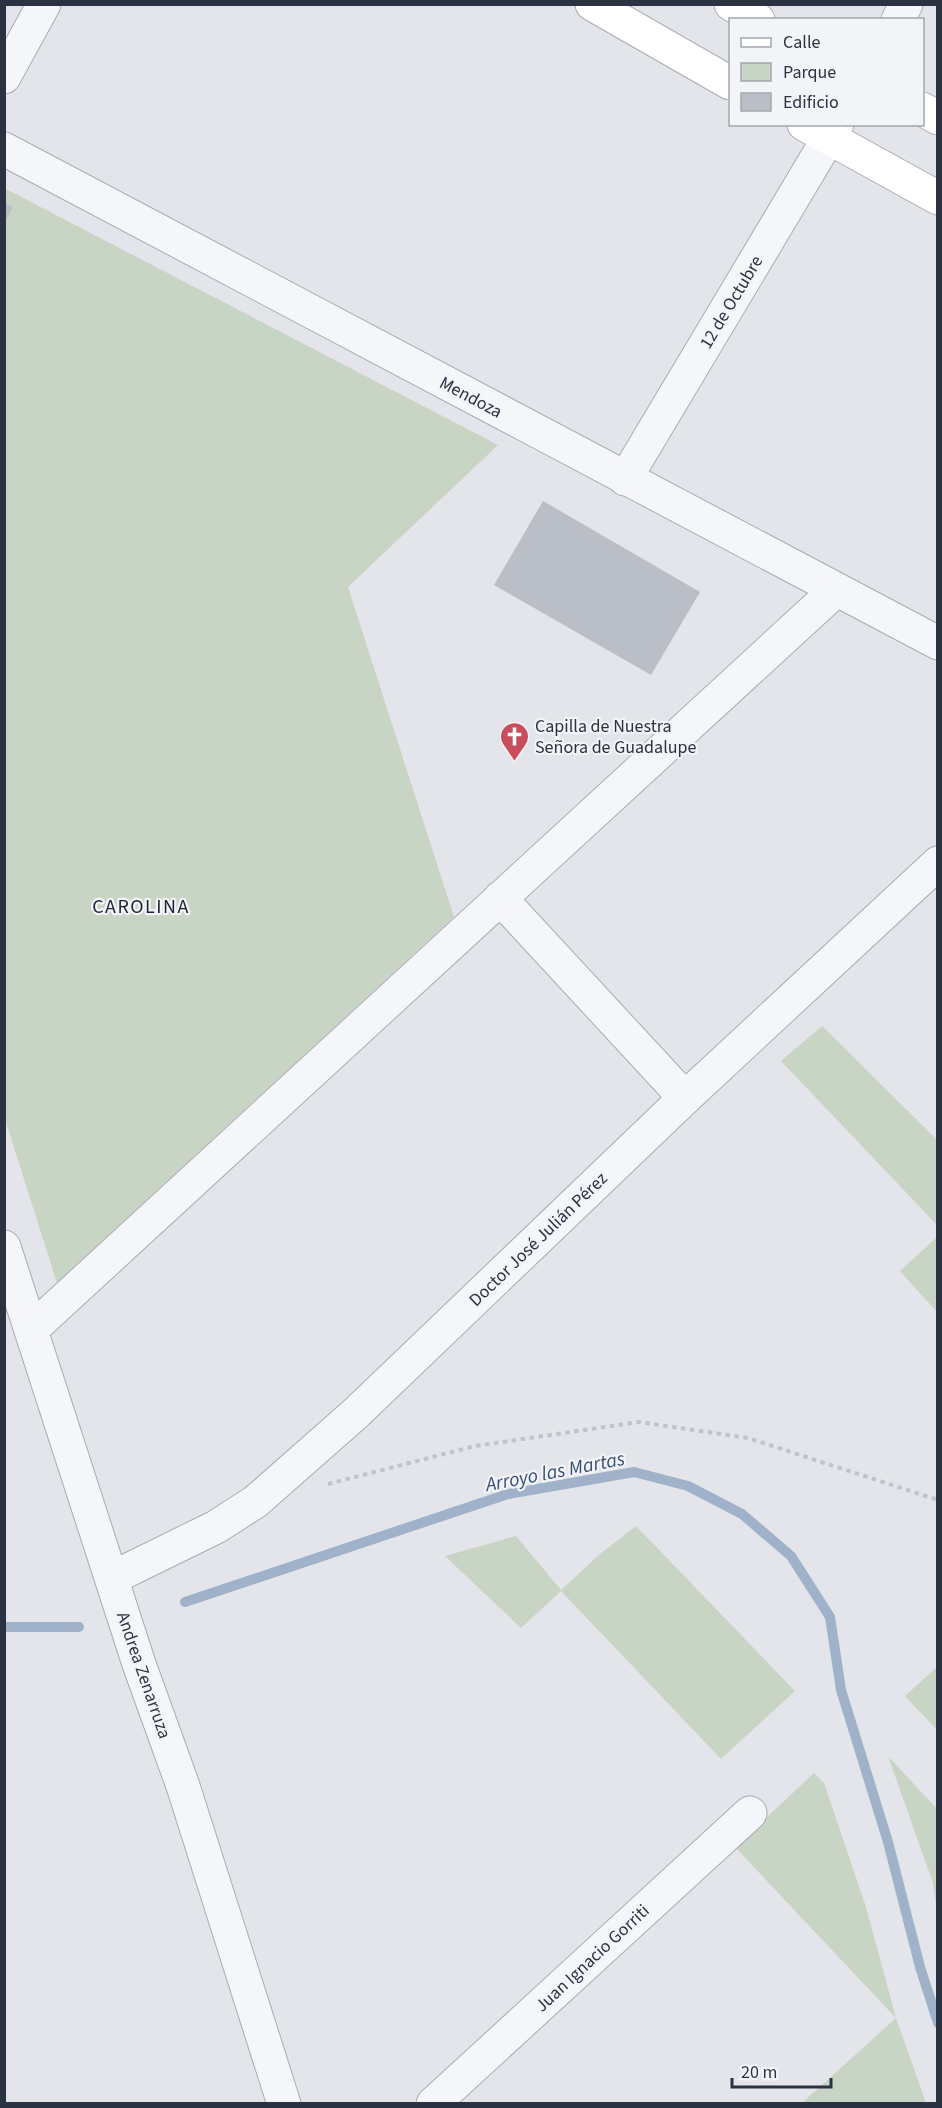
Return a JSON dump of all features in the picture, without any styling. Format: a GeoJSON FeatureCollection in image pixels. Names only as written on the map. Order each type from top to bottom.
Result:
{"type":"FeatureCollection","features":[{"type":"Feature","properties":{"kind":"street"},"geometry":{"type":"LineString","coordinates":[[4,77],[44,4]]}},
{"type":"Feature","properties":{"kind":"street"},"geometry":{"type":"LineString","coordinates":[[592,4],[729,82]]}},
{"type":"Feature","properties":{"kind":"street"},"geometry":{"type":"LineString","coordinates":[[731,4],[756,18]]}},
{"type":"Feature","properties":{"kind":"street"},"geometry":{"type":"LineString","coordinates":[[899,18],[906,4]]}},
{"type":"Feature","properties":{"kind":"street"},"geometry":{"type":"LineString","coordinates":[[924,111],[938,118]]}},
{"type":"Feature","properties":{"kind":"street"},"geometry":{"type":"LineString","coordinates":[[823,129],[938,198]]}},
{"type":"Feature","properties":{"kind":"street","name":"12 de Octubre"},"geometry":{"type":"LineString","coordinates":[[625,479],[823,129]]}},
{"type":"Feature","properties":{"kind":"street","name":"Mendoza"},"geometry":{"type":"LineString","coordinates":[[4,149],[938,643]]}},
{"type":"Feature","properties":{"kind":"street"},"geometry":{"type":"LineString","coordinates":[[31,1330],[836,590]]}},
{"type":"Feature","properties":{"kind":"street","name":"Doctor José Julián Pérez"},"geometry":{"type":"LineString","coordinates":[[112,1578],[216,1527],[255,1502],[356,1414],[685,1098],[938,863]]}},
{"type":"Feature","properties":{"kind":"street"},"geometry":{"type":"LineString","coordinates":[[500,898],[685,1098]]}},
{"type":"Feature","properties":{"kind":"street","name":"Andrea Zenarruza"},"geometry":{"type":"LineString","coordinates":[[4,1247],[112,1578],[183,1786],[284,2103]]}},
{"type":"Feature","properties":{"kind":"street","name":"Juan Ignacio Gorriti"},"geometry":{"type":"LineString","coordinates":[[433,2103],[750,1813]]}},
{"type":"Feature","properties":{"kind":"path"},"geometry":{"type":"LineString","coordinates":[[324,1485],[475,1446],[639,1422],[748,1438],[938,1500]]}},
{"type":"Feature","properties":{"kind":"green space"},"geometry":{"type":"Polygon","coordinates":[[[4,188],[498,445],[348,587],[454,917],[57,1283],[4,1116],[4,188]]]}},
{"type":"Feature","properties":{"kind":"green space"},"geometry":{"type":"Polygon","coordinates":[[[822,1026],[937,1140],[937,1225],[781,1061],[822,1026]]]}},
{"type":"Feature","properties":{"kind":"green space"},"geometry":{"type":"Polygon","coordinates":[[[937,1237],[937,1312],[900,1271],[937,1237]]]}},
{"type":"Feature","properties":{"kind":"green space"},"geometry":{"type":"Polygon","coordinates":[[[636,1526],[795,1691],[721,1759],[561,1591],[521,1628],[445,1556],[516,1536],[561,1590],[600,1554],[636,1526]]]}},
{"type":"Feature","properties":{"kind":"green space"},"geometry":{"type":"Polygon","coordinates":[[[937,1667],[937,1730],[905,1696],[937,1667]]]}},
{"type":"Feature","properties":{"kind":"green space"},"geometry":{"type":"Polygon","coordinates":[[[888,1756],[937,1809],[937,1911],[933,1883],[888,1756]]]}},
{"type":"Feature","properties":{"kind":"green space"},"geometry":{"type":"Polygon","coordinates":[[[814,1773],[824,1783],[866,1907],[896,2018],[735,1847],[814,1773]]]}},
{"type":"Feature","properties":{"kind":"green space"},"geometry":{"type":"Polygon","coordinates":[[[896,2018],[926,2103],[802,2103],[896,2018]]]}},
{"type":"Feature","properties":{"kind":"building"},"geometry":{"type":"Polygon","coordinates":[[[4,203],[13,207],[4,224],[4,203]]]}},
{"type":"Feature","properties":{"kind":"building","name":"Capilla de Nuestra Señora de Guadalupe"},"geometry":{"type":"Polygon","coordinates":[[[543,501],[700,592],[651,675],[494,585],[543,501]]]}},
{"type":"Feature","properties":{"kind":"waterway","name":"Arroyo las Martas"},"geometry":{"type":"LineString","coordinates":[[185,1602],[508,1494],[634,1472],[688,1486],[742,1514],[791,1556],[830,1617],[841,1690],[888,1842],[920,1967],[938,2023]]}},
{"type":"Feature","properties":{"kind":"waterway","name":"Arroyo las Martas"},"geometry":{"type":"LineString","coordinates":[[4,1627],[79,1627]]}},
{"type":"Feature","properties":{"kind":"place","name":"Capilla de Nuestra Señora de Guadalupe"},"geometry":{"type":"Point","coordinates":[514,762]}},
{"type":"Feature","properties":{"kind":"district","name":"CAROLINA"},"geometry":{"type":"Point","coordinates":[141,906]}}]}
